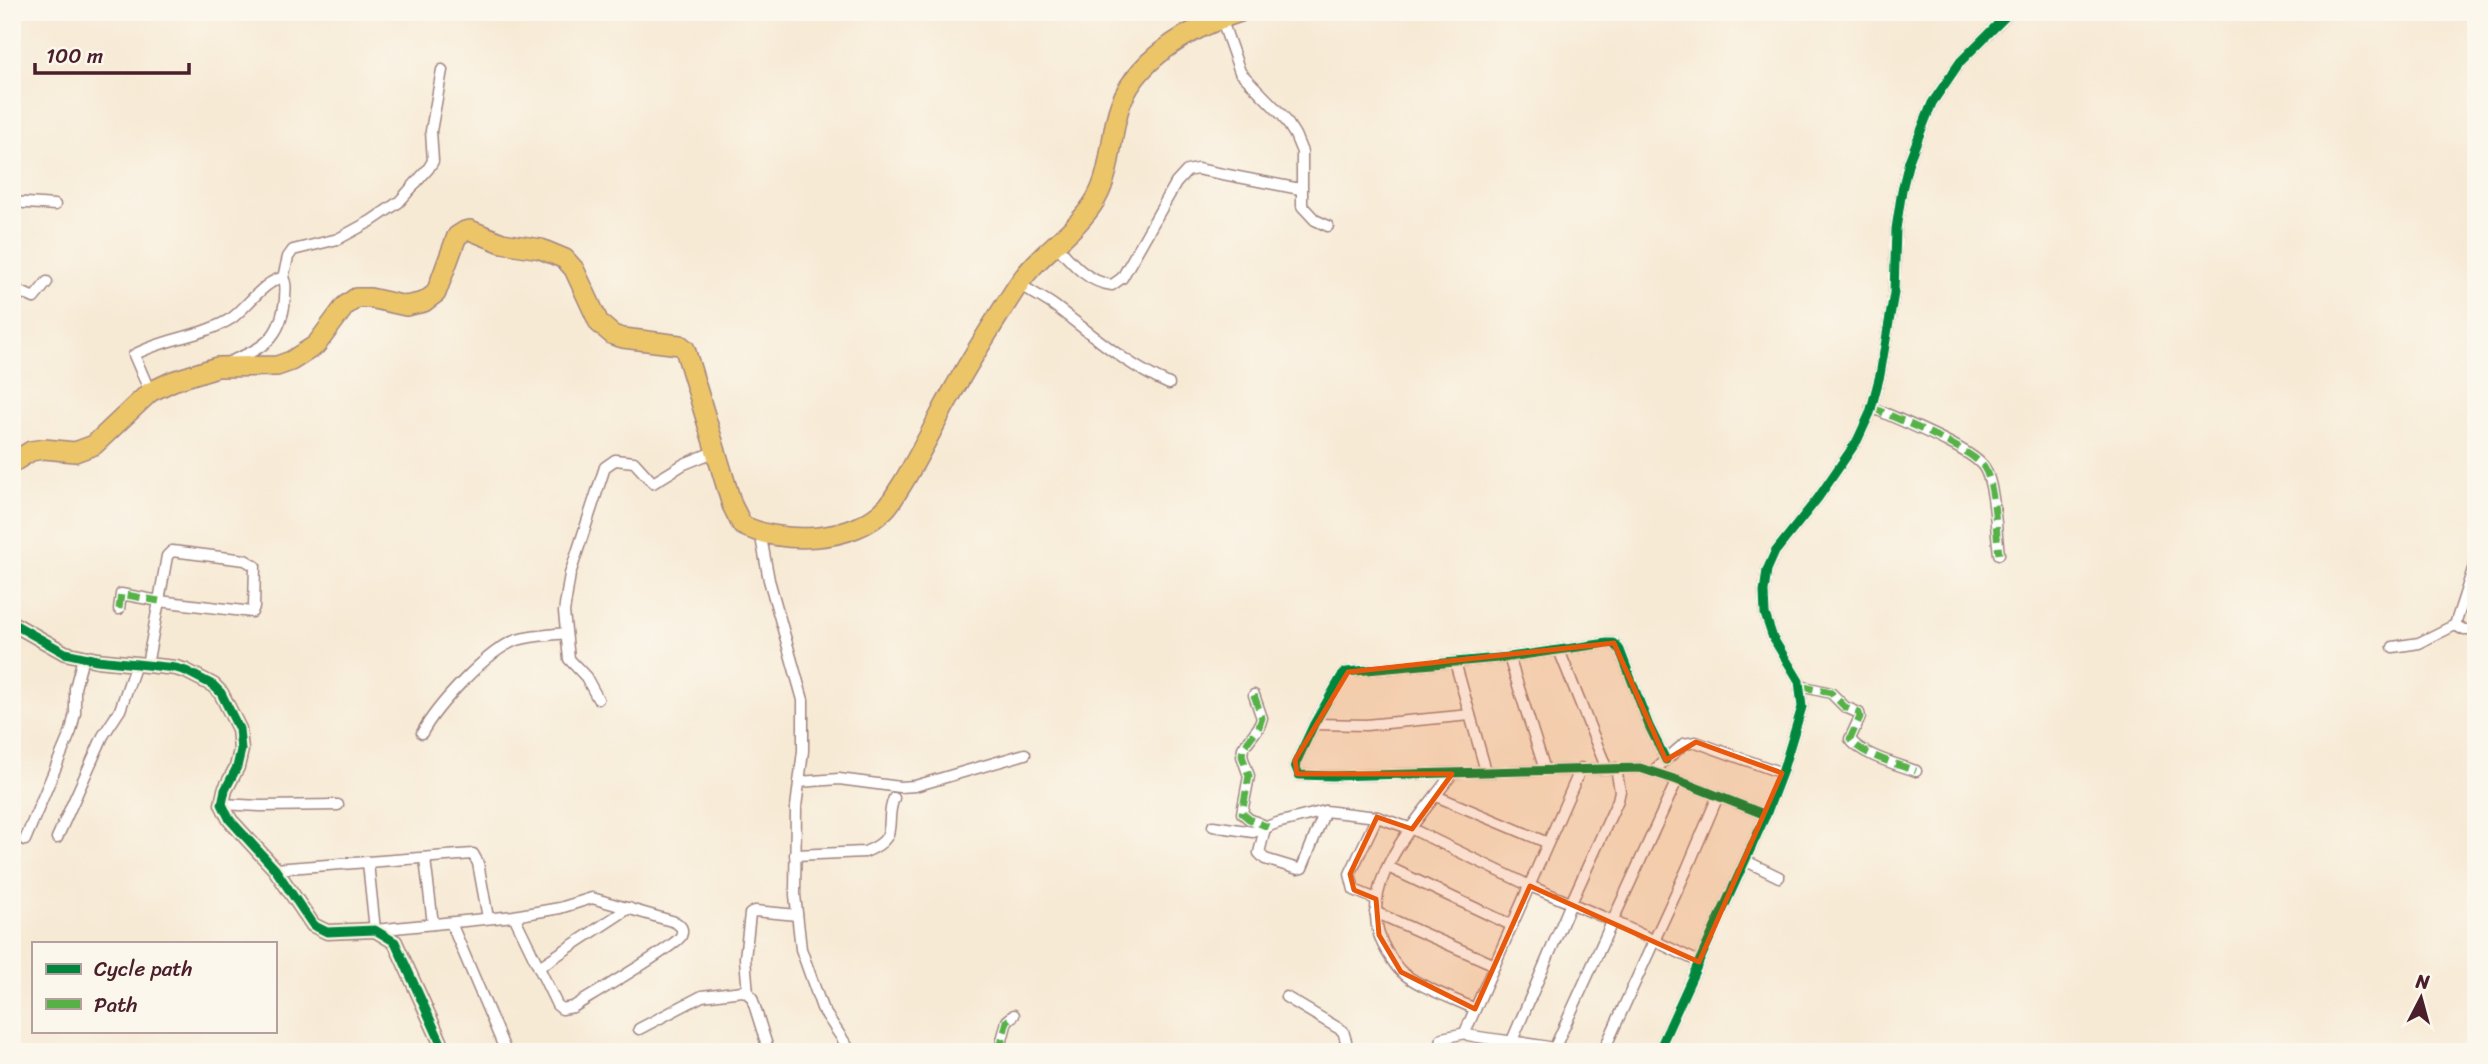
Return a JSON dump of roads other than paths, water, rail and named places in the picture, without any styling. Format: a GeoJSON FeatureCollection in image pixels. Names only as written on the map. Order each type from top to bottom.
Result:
{"type":"FeatureCollection","features":[{"type":"Feature","properties":{"kind":"highway"},"geometry":{"type":"LineString","coordinates":[[12,463],[31,452],[44,449],[75,452],[94,445],[150,392],[173,381],[217,367],[277,366],[291,361],[316,345],[345,306],[356,298],[370,298],[406,306],[425,302],[436,293],[457,236],[470,230],[502,243],[541,249],[565,259],[574,269],[600,323],[613,335],[682,346],[736,515],[742,525],[760,533],[805,538],[847,532],[886,508],[914,465],[970,358],[1019,284],[1044,254],[1072,231],[1097,197],[1107,171],[1118,111],[1135,77],[1148,63],[1188,34],[1230,15]]}},
{"type":"Feature","properties":{"kind":"street"},"geometry":{"type":"LineString","coordinates":[[1658,1052],[1766,815],[1782,774],[1802,707],[1800,686],[1794,671],[1773,638],[1765,614],[1767,570],[1775,552],[1818,498],[1857,441],[1871,407],[1880,375],[1894,293],[1896,229],[1909,161],[1933,103],[1960,62],[2010,12]]}},
{"type":"Feature","properties":{"kind":"street"},"geometry":{"type":"LineString","coordinates":[[1230,15],[1240,72],[1283,116],[1301,152],[1302,206],[1315,220],[1328,226]]}},
{"type":"Feature","properties":{"kind":"street"},"geometry":{"type":"LineString","coordinates":[[217,367],[257,351],[269,342],[281,322],[286,284],[283,278],[288,257],[293,250],[338,239],[371,221],[399,202],[432,165],[431,131],[442,70]]}},
{"type":"Feature","properties":{"kind":"street"},"geometry":{"type":"LineString","coordinates":[[1056,245],[1098,284],[1112,285],[1122,278],[1176,183],[1186,171],[1198,169],[1300,189]]}},
{"type":"Feature","properties":{"kind":"street"},"geometry":{"type":"LineString","coordinates":[[12,202],[55,205]]}},
{"type":"Feature","properties":{"kind":"street"},"geometry":{"type":"LineString","coordinates":[[150,392],[133,356],[221,324],[274,281],[283,278]]}},
{"type":"Feature","properties":{"kind":"street"},"geometry":{"type":"LineString","coordinates":[[12,288],[34,298],[47,282]]}},
{"type":"Feature","properties":{"kind":"street"},"geometry":{"type":"LineString","coordinates":[[1019,284],[1055,306],[1119,356],[1150,376],[1169,384]]}},
{"type":"Feature","properties":{"kind":"street"},"geometry":{"type":"LineString","coordinates":[[1871,407],[1979,461],[1986,469],[1999,554]]}},
{"type":"Feature","properties":{"kind":"street"},"geometry":{"type":"LineString","coordinates":[[598,699],[586,677],[569,659],[564,603],[606,466],[618,460],[634,462],[653,483],[684,464],[716,451]]}},
{"type":"Feature","properties":{"kind":"street"},"geometry":{"type":"LineString","coordinates":[[760,533],[769,580],[803,700],[803,751],[796,807],[795,855],[801,949],[822,1008],[851,1052]]}},
{"type":"Feature","properties":{"kind":"street"},"geometry":{"type":"LineString","coordinates":[[57,838],[103,736],[120,710],[142,664],[159,601],[167,556],[172,551],[233,558],[256,566],[254,607],[251,613],[159,601],[121,594],[120,609]]}},
{"type":"Feature","properties":{"kind":"street"},"geometry":{"type":"LineString","coordinates":[[2393,647],[2419,643],[2455,625],[2476,560]]}},
{"type":"Feature","properties":{"kind":"street"},"geometry":{"type":"LineString","coordinates":[[12,623],[65,653],[83,658],[186,671],[213,685],[235,720],[242,750],[222,804],[230,820],[275,869],[313,925],[327,932],[514,916],[561,908],[592,898],[675,922],[682,931],[679,939],[566,1009],[557,1005],[514,916]]}},
{"type":"Feature","properties":{"kind":"street"},"geometry":{"type":"LineString","coordinates":[[2455,625],[2465,630],[2476,630]]}},
{"type":"Feature","properties":{"kind":"street"},"geometry":{"type":"LineString","coordinates":[[422,733],[430,718],[455,690],[502,648],[517,640],[566,633]]}},
{"type":"Feature","properties":{"kind":"street"},"geometry":{"type":"LineString","coordinates":[[1666,760],[1649,726],[1617,646],[1607,643],[1509,657],[1346,672],[1314,724],[1296,760],[1295,769],[1299,775],[1452,774],[1633,767],[1653,771],[1766,815]]}},
{"type":"Feature","properties":{"kind":"street"},"geometry":{"type":"LineString","coordinates":[[1511,1043],[1620,791],[1559,650]]}},
{"type":"Feature","properties":{"kind":"street"},"geometry":{"type":"LineString","coordinates":[[1509,657],[1545,770]]}},
{"type":"Feature","properties":{"kind":"street"},"geometry":{"type":"LineString","coordinates":[[25,840],[71,731],[75,713],[75,688],[83,658]]}},
{"type":"Feature","properties":{"kind":"street"},"geometry":{"type":"LineString","coordinates":[[1455,662],[1486,771]]}},
{"type":"Feature","properties":{"kind":"street"},"geometry":{"type":"LineString","coordinates":[[1800,686],[1831,693],[1845,706],[1859,713],[1860,717],[1850,739],[1853,744],[1886,761],[1916,771]]}},
{"type":"Feature","properties":{"kind":"street"},"geometry":{"type":"LineString","coordinates":[[1254,695],[1262,718],[1259,727],[1243,748],[1242,756],[1249,776],[1242,813],[1267,828]]}},
{"type":"Feature","properties":{"kind":"street"},"geometry":{"type":"LineString","coordinates":[[1314,724],[1366,725],[1470,715]]}},
{"type":"Feature","properties":{"kind":"street"},"geometry":{"type":"LineString","coordinates":[[1653,771],[1684,744],[1696,742],[1782,774]]}},
{"type":"Feature","properties":{"kind":"street"},"geometry":{"type":"LineString","coordinates":[[799,782],[839,779],[900,787],[915,786],[1026,754]]}},
{"type":"Feature","properties":{"kind":"street"},"geometry":{"type":"LineString","coordinates":[[1466,1032],[1581,768]]}},
{"type":"Feature","properties":{"kind":"street"},"geometry":{"type":"LineString","coordinates":[[1452,774],[1388,867],[1376,899],[1375,912],[1379,935],[1401,972],[1475,1009]]}},
{"type":"Feature","properties":{"kind":"street"},"geometry":{"type":"LineString","coordinates":[[1555,1047],[1677,780]]}},
{"type":"Feature","properties":{"kind":"street"},"geometry":{"type":"LineString","coordinates":[[1436,796],[1548,844]]}},
{"type":"Feature","properties":{"kind":"street"},"geometry":{"type":"LineString","coordinates":[[1603,1052],[1718,796]]}},
{"type":"Feature","properties":{"kind":"street"},"geometry":{"type":"LineString","coordinates":[[795,855],[865,852],[875,847],[889,834],[894,799]]}},
{"type":"Feature","properties":{"kind":"street"},"geometry":{"type":"LineString","coordinates":[[222,804],[338,805]]}},
{"type":"Feature","properties":{"kind":"street"},"geometry":{"type":"LineString","coordinates":[[1267,828],[1259,853],[1265,859],[1302,868],[1325,811]]}},
{"type":"Feature","properties":{"kind":"street"},"geometry":{"type":"LineString","coordinates":[[1213,826],[1245,833],[1325,811],[1377,817],[1412,829],[1530,886],[1699,961]]}},
{"type":"Feature","properties":{"kind":"street"},"geometry":{"type":"LineString","coordinates":[[1376,899],[1354,890],[1350,874],[1377,817]]}},
{"type":"Feature","properties":{"kind":"street"},"geometry":{"type":"LineString","coordinates":[[275,869],[473,854],[477,857],[488,918]]}},
{"type":"Feature","properties":{"kind":"street"},"geometry":{"type":"LineString","coordinates":[[425,859],[433,924]]}},
{"type":"Feature","properties":{"kind":"street"},"geometry":{"type":"LineString","coordinates":[[1746,861],[1779,877]]}},
{"type":"Feature","properties":{"kind":"street"},"geometry":{"type":"LineString","coordinates":[[368,863],[375,930]]}},
{"type":"Feature","properties":{"kind":"street"},"geometry":{"type":"LineString","coordinates":[[1388,867],[1511,925]]}},
{"type":"Feature","properties":{"kind":"street"},"geometry":{"type":"LineString","coordinates":[[538,967],[629,908]]}},
{"type":"Feature","properties":{"kind":"street"},"geometry":{"type":"LineString","coordinates":[[769,1052],[748,994],[745,958],[747,924],[750,914],[755,911],[797,915]]}},
{"type":"Feature","properties":{"kind":"street"},"geometry":{"type":"LineString","coordinates":[[1375,912],[1495,965]]}},
{"type":"Feature","properties":{"kind":"street"},"geometry":{"type":"LineString","coordinates":[[451,923],[506,1052]]}},
{"type":"Feature","properties":{"kind":"street"},"geometry":{"type":"LineString","coordinates":[[375,930],[395,942],[445,1052]]}},
{"type":"Feature","properties":{"kind":"street"},"geometry":{"type":"LineString","coordinates":[[639,1029],[686,1002],[702,996],[742,991],[748,994]]}},
{"type":"Feature","properties":{"kind":"street"},"geometry":{"type":"LineString","coordinates":[[1286,996],[1343,1031],[1346,1041],[1342,1052]]}},
{"type":"Feature","properties":{"kind":"street"},"geometry":{"type":"LineString","coordinates":[[999,1052],[1007,1021],[1014,1015]]}},
{"type":"Feature","properties":{"kind":"street"},"geometry":{"type":"LineString","coordinates":[[1439,1052],[1442,1038],[1466,1032],[1535,1049],[1555,1047],[1569,1052]]}},
{"type":"Feature","properties":{"kind":"street"},"geometry":{"type":"LineString","coordinates":[[1488,1052],[1489,1039]]}},
{"type":"Feature","properties":{"kind":"street"},"geometry":{"type":"LineString","coordinates":[[1125,1052],[1132,1052]]}}]}
